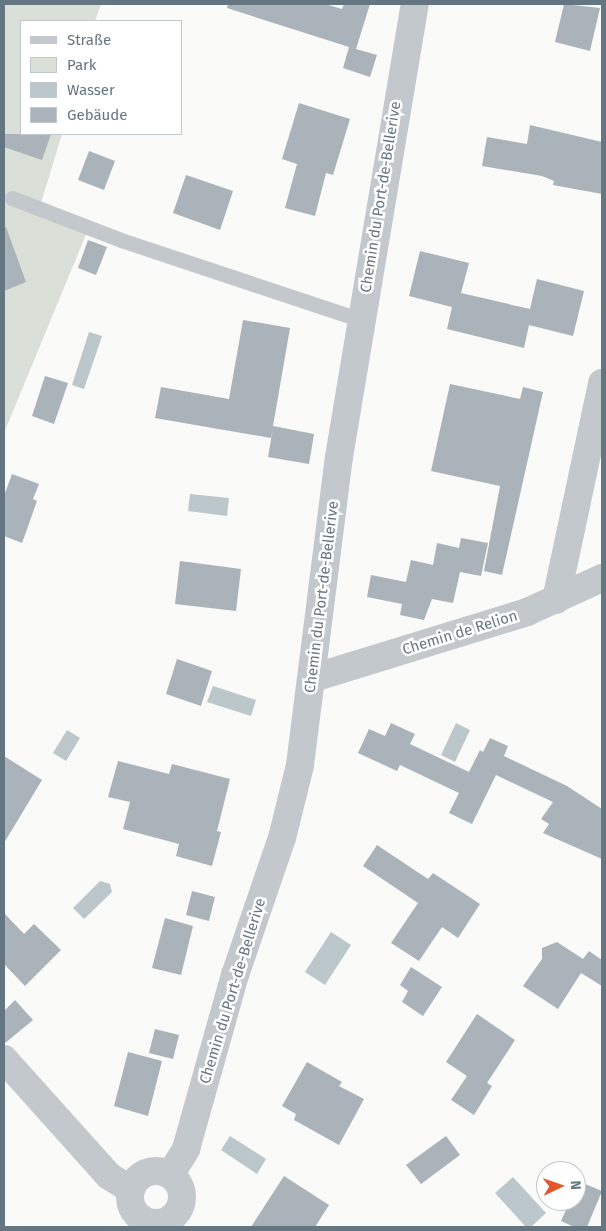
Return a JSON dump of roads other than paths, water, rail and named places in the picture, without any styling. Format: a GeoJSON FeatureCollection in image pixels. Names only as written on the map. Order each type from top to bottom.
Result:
{"type":"FeatureCollection","features":[{"type":"Feature","properties":{"kind":"street","name":"Chemin du Port-de-Bellerive"},"geometry":{"type":"LineString","coordinates":[[170,1175],[186,1149],[235,974],[282,838],[300,765],[313,678],[339,458],[415,4]]}},
{"type":"Feature","properties":{"kind":"street"},"geometry":{"type":"LineString","coordinates":[[556,600],[602,383]]}},
{"type":"Feature","properties":{"kind":"street","name":"Chemin de Relion"},"geometry":{"type":"LineString","coordinates":[[313,678],[526,612],[602,578]]}},
{"type":"Feature","properties":{"kind":"street"},"geometry":{"type":"LineString","coordinates":[[4,1060],[109,1176],[131,1190]]}},
{"type":"Feature","properties":{"kind":"street"},"geometry":{"type":"LineString","coordinates":[[153,1171],[170,1175],[180,1189],[180,1205],[171,1218],[156,1225],[140,1218],[134,1212],[130,1203],[131,1190],[144,1174],[153,1171]]}},
{"type":"Feature","properties":{"kind":"lane"},"geometry":{"type":"LineString","coordinates":[[12,198],[121,240],[361,320]]}},
{"type":"Feature","properties":{"kind":"water"},"geometry":{"type":"Polygon","coordinates":[[[89,332],[102,336],[84,389],[72,385],[89,332]]]}},
{"type":"Feature","properties":{"kind":"water"},"geometry":{"type":"Polygon","coordinates":[[[190,494],[229,498],[227,516],[188,511],[190,494]]]}},
{"type":"Feature","properties":{"kind":"water"},"geometry":{"type":"Polygon","coordinates":[[[213,686],[256,700],[251,716],[207,702],[213,686]]]}},
{"type":"Feature","properties":{"kind":"water"},"geometry":{"type":"Polygon","coordinates":[[[456,723],[470,730],[455,762],[441,755],[456,723]]]}},
{"type":"Feature","properties":{"kind":"water"},"geometry":{"type":"Polygon","coordinates":[[[67,730],[80,738],[66,761],[53,753],[67,730]]]}},
{"type":"Feature","properties":{"kind":"water"},"geometry":{"type":"Polygon","coordinates":[[[100,881],[110,884],[112,892],[84,919],[73,908],[100,881]]]}},
{"type":"Feature","properties":{"kind":"water"},"geometry":{"type":"Polygon","coordinates":[[[331,932],[351,945],[325,985],[305,972],[331,932]]]}},
{"type":"Feature","properties":{"kind":"water"},"geometry":{"type":"Polygon","coordinates":[[[230,1136],[266,1159],[257,1174],[221,1150],[230,1136]]]}},
{"type":"Feature","properties":{"kind":"water"},"geometry":{"type":"Polygon","coordinates":[[[513,1177],[536,1202],[536,1211],[544,1211],[546,1213],[531,1227],[526,1227],[495,1193],[513,1177]]]}}]}
